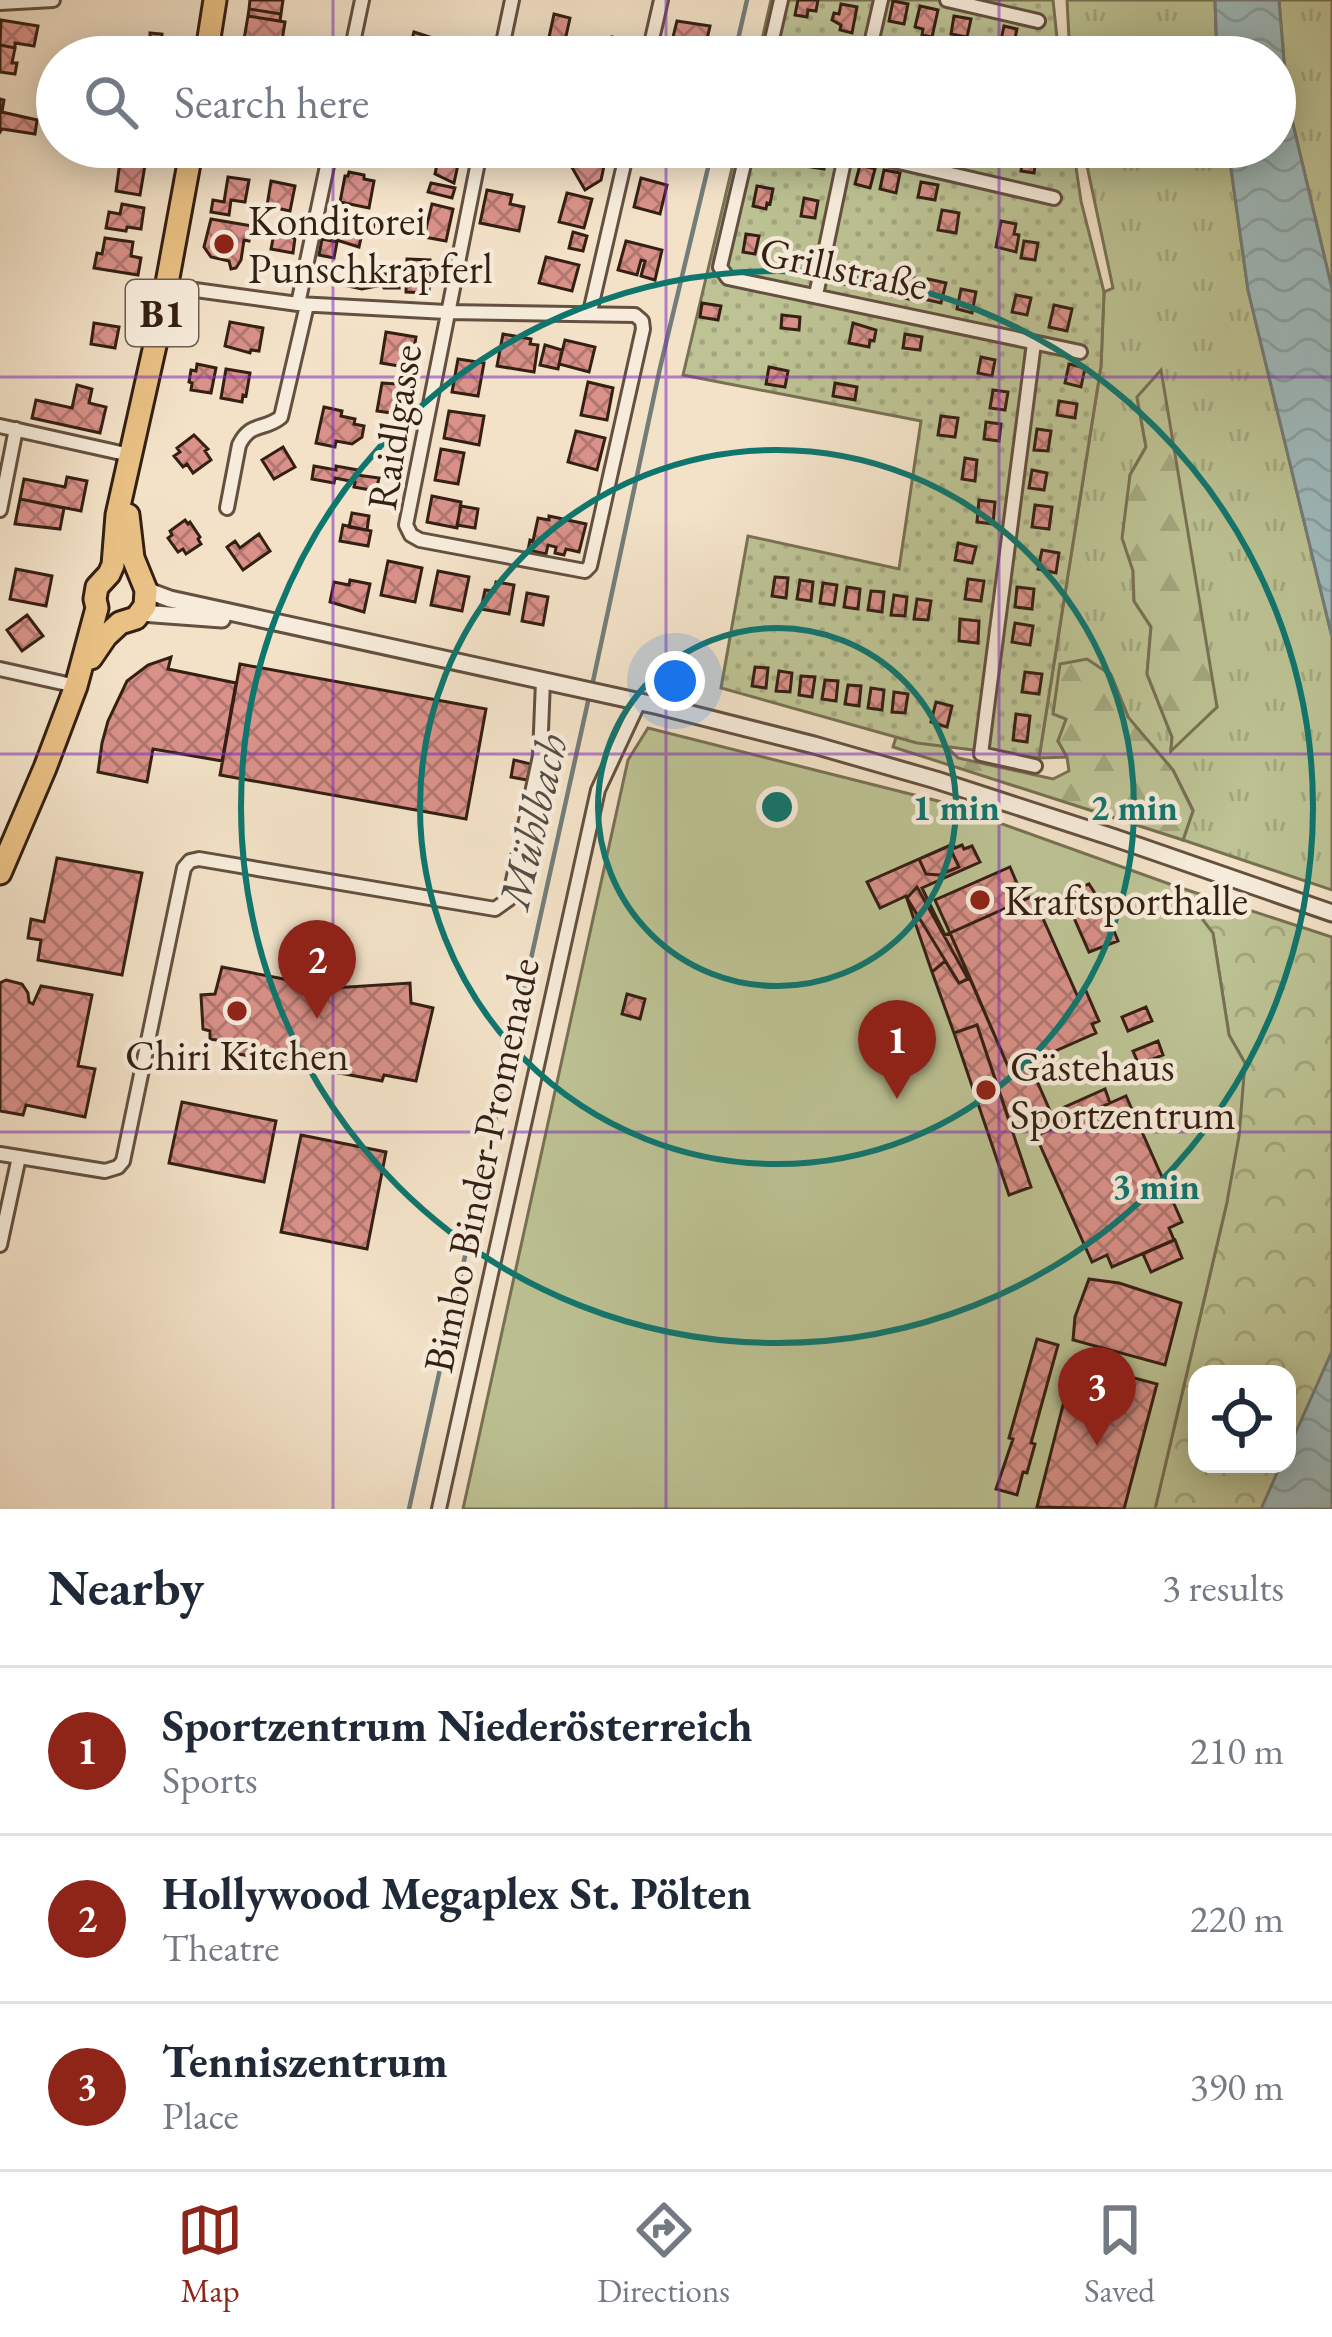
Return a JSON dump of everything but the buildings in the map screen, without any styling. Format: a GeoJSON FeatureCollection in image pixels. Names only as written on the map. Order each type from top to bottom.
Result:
{"type":"FeatureCollection","features":[{"type":"Feature","properties":{"kind":"main road"},"geometry":{"type":"LineString","coordinates":[[209,36],[215,0]]}},
{"type":"Feature","properties":{"kind":"main road","name":"B1"},"geometry":{"type":"LineString","coordinates":[[0,873],[76,686],[97,608],[97,587],[109,574],[116,549],[118,514],[188,168]]}},
{"type":"Feature","properties":{"kind":"main road","name":"B1"},"geometry":{"type":"LineString","coordinates":[[76,686],[98,645],[147,598],[131,548],[127,478]]}},
{"type":"Feature","properties":{"kind":"main road"},"geometry":{"type":"LineString","coordinates":[[109,574],[126,571],[143,585]]}},
{"type":"Feature","properties":{"kind":"main road"},"geometry":{"type":"LineString","coordinates":[[97,608],[110,621],[130,618]]}},
{"type":"Feature","properties":{"kind":"street"},"geometry":{"type":"LineString","coordinates":[[0,3],[53,0]]}},
{"type":"Feature","properties":{"kind":"street"},"geometry":{"type":"LineString","coordinates":[[354,36],[362,0]]}},
{"type":"Feature","properties":{"kind":"street"},"geometry":{"type":"LineString","coordinates":[[504,36],[512,0]]}},
{"type":"Feature","properties":{"kind":"street"},"geometry":{"type":"LineString","coordinates":[[653,36],[661,0]]}},
{"type":"Feature","properties":{"kind":"street"},"geometry":{"type":"LineString","coordinates":[[773,36],[782,0]]}},
{"type":"Feature","properties":{"kind":"street"},"geometry":{"type":"LineString","coordinates":[[872,36],[880,0]]}},
{"type":"Feature","properties":{"kind":"street"},"geometry":{"type":"LineString","coordinates":[[947,0],[1038,21]]}},
{"type":"Feature","properties":{"kind":"street"},"geometry":{"type":"LineString","coordinates":[[227,508],[243,436],[281,417],[328,168]]}},
{"type":"Feature","properties":{"kind":"street","name":"Raidlgasse"},"geometry":{"type":"LineString","coordinates":[[477,168],[406,525],[410,535],[578,572],[590,566],[643,329],[635,315],[590,312]]}},
{"type":"Feature","properties":{"kind":"street"},"geometry":{"type":"LineString","coordinates":[[166,286],[303,305],[590,312],[623,168]]}},
{"type":"Feature","properties":{"kind":"street","name":"Grillstraße"},"geometry":{"type":"LineString","coordinates":[[743,168],[720,267],[728,278],[1080,352]]}},
{"type":"Feature","properties":{"kind":"street"},"geometry":{"type":"LineString","coordinates":[[816,295],[843,168]]}},
{"type":"Feature","properties":{"kind":"street"},"geometry":{"type":"LineString","coordinates":[[930,168],[1054,198]]}},
{"type":"Feature","properties":{"kind":"street"},"geometry":{"type":"LineString","coordinates":[[1034,343],[981,754],[1035,766]]}},
{"type":"Feature","properties":{"kind":"street"},"geometry":{"type":"LineString","coordinates":[[0,426],[130,455]]}},
{"type":"Feature","properties":{"kind":"street"},"geometry":{"type":"LineString","coordinates":[[0,510],[16,429]]}},
{"type":"Feature","properties":{"kind":"street"},"geometry":{"type":"LineString","coordinates":[[143,585],[170,599],[610,695],[814,746],[936,780],[1332,913]]}},
{"type":"Feature","properties":{"kind":"street"},"geometry":{"type":"LineString","coordinates":[[130,618],[320,631]]}},
{"type":"Feature","properties":{"kind":"street"},"geometry":{"type":"LineString","coordinates":[[0,669],[76,686]]}},
{"type":"Feature","properties":{"kind":"street"},"geometry":{"type":"LineString","coordinates":[[0,1154],[105,1171],[123,1161],[184,868],[190,861],[495,909],[502,906],[509,899],[540,757],[543,681]]}},
{"type":"Feature","properties":{"kind":"street","name":"Bimbo Binder-Promenade"},"geometry":{"type":"LineString","coordinates":[[439,1509],[598,790],[639,702]]}},
{"type":"Feature","properties":{"kind":"street"},"geometry":{"type":"LineString","coordinates":[[0,1245],[19,1157]]}},
{"type":"Feature","properties":{"kind":"green space"},"geometry":{"type":"Polygon","coordinates":[[[771,0],[1053,0],[1057,36],[763,36],[771,0]]]}},
{"type":"Feature","properties":{"kind":"green space"},"geometry":{"type":"Polygon","coordinates":[[[1067,0],[1215,0],[1216,36],[1069,36],[1067,0]]]}},
{"type":"Feature","properties":{"kind":"green space"},"geometry":{"type":"Polygon","coordinates":[[[1279,0],[1332,0],[1332,289],[1296,137],[1296,36],[1282,36],[1279,0]]]}},
{"type":"Feature","properties":{"kind":"green space"},"geometry":{"type":"Polygon","coordinates":[[[732,168],[1076,168],[1104,292],[1101,366],[1039,758],[917,743],[721,688],[748,536],[899,569],[921,421],[683,375],[732,168]]]}},
{"type":"Feature","properties":{"kind":"green space"},"geometry":{"type":"Polygon","coordinates":[[[1087,168],[1231,168],[1248,290],[1332,637],[1332,890],[1183,840],[1193,810],[1173,770],[1129,719],[1111,675],[1067,719],[1058,741],[1067,757],[1039,758],[1101,366],[1104,292],[1113,288],[1087,168]],[[1137,397],[1146,447],[1130,475],[1134,601],[1151,627],[1147,674],[1172,737],[1171,749],[1217,707],[1137,397]]]}},
{"type":"Feature","properties":{"kind":"green space"},"geometry":{"type":"Polygon","coordinates":[[[1161,370],[1217,707],[1171,751],[1172,737],[1147,674],[1151,627],[1134,601],[1133,571],[1122,538],[1130,475],[1146,447],[1137,397],[1161,370]]]}},
{"type":"Feature","properties":{"kind":"green space"},"geometry":{"type":"Polygon","coordinates":[[[1087,659],[1111,675],[1128,717],[1173,770],[1193,811],[1183,840],[893,747],[896,737],[947,747],[958,758],[1053,779],[1069,771],[1058,741],[1066,719],[1053,714],[1060,664],[1087,659]]]}},
{"type":"Feature","properties":{"kind":"green space"},"geometry":{"type":"Polygon","coordinates":[[[648,728],[938,801],[1178,887],[1213,933],[1229,1035],[1245,1063],[1239,1136],[1155,1509],[463,1509],[628,760],[648,728]]]}},
{"type":"Feature","properties":{"kind":"green space"},"geometry":{"type":"Polygon","coordinates":[[[1178,887],[1332,937],[1332,1509],[1155,1509],[1188,1368],[1188,1473],[1296,1473],[1296,1365],[1189,1365],[1227,1202],[1245,1063],[1229,1035],[1213,934],[1178,887]]]}},
{"type":"Feature","properties":{"kind":"water"},"geometry":{"type":"Polygon","coordinates":[[[1215,0],[1279,0],[1282,36],[1216,36],[1215,0]]]}},
{"type":"Feature","properties":{"kind":"water"},"geometry":{"type":"Polygon","coordinates":[[[1296,137],[1332,289],[1332,637],[1248,290],[1231,168],[1296,168],[1296,137]]]}},
{"type":"Feature","properties":{"kind":"water"},"geometry":{"type":"Polygon","coordinates":[[[1332,1351],[1332,1509],[1261,1509],[1277,1473],[1296,1473],[1296,1432],[1332,1351]]]}},
{"type":"Feature","properties":{"kind":"waterway","name":"Mühlbach"},"geometry":{"type":"LineString","coordinates":[[739,36],[747,0]]}},
{"type":"Feature","properties":{"kind":"waterway","name":"Mühlbach"},"geometry":{"type":"LineString","coordinates":[[592,686],[708,168]]}},
{"type":"Feature","properties":{"kind":"waterway","name":"Mühlbach"},"geometry":{"type":"LineString","coordinates":[[409,1509],[589,697]]}},
{"type":"Feature","properties":{"kind":"place","name":"Konditorei Punschkrapferl"},"geometry":{"type":"Point","coordinates":[224,244]}},
{"type":"Feature","properties":{"kind":"place","name":"Kraftsporthalle"},"geometry":{"type":"Point","coordinates":[980,900]}},
{"type":"Feature","properties":{"kind":"place","name":"Chiri Kitchen"},"geometry":{"type":"Point","coordinates":[237,1011]}},
{"type":"Feature","properties":{"kind":"place","name":"Hollywood Megaplex St. Pölten"},"geometry":{"type":"Point","coordinates":[317,1019]}},
{"type":"Feature","properties":{"kind":"place","name":"Gästehaus Sportzentrum"},"geometry":{"type":"Point","coordinates":[986,1090]}},
{"type":"Feature","properties":{"kind":"place","name":"Sportzentrum Niederösterreich"},"geometry":{"type":"Point","coordinates":[897,1099]}},
{"type":"Feature","properties":{"kind":"place","name":"Tenniszentrum"},"geometry":{"type":"Point","coordinates":[1097,1446]}}]}
